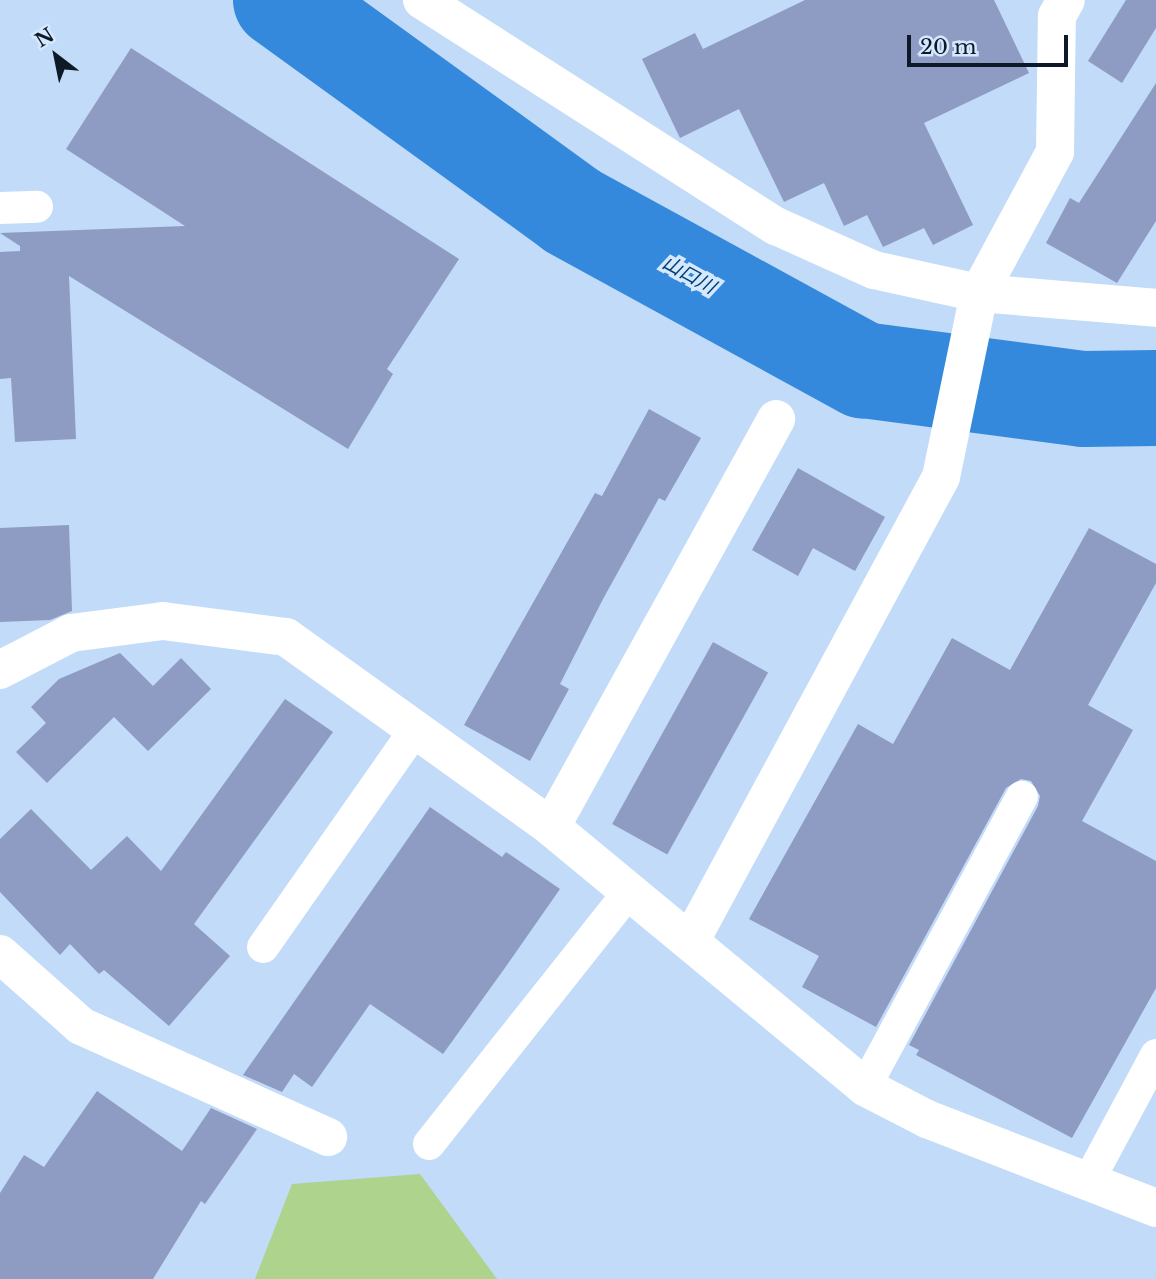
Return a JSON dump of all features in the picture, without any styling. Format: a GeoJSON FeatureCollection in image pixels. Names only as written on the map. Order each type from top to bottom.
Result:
{"type":"FeatureCollection","features":[{"type":"Feature","properties":{"kind":"street"},"geometry":{"type":"LineString","coordinates":[[422,0],[776,226],[874,270],[979,293],[1156,307]]}},
{"type":"Feature","properties":{"kind":"street"},"geometry":{"type":"LineString","coordinates":[[691,940],[941,477],[979,293],[1055,152],[1057,5]]}},
{"type":"Feature","properties":{"kind":"street"},"geometry":{"type":"LineString","coordinates":[[551,827],[776,419]]}},
{"type":"Feature","properties":{"kind":"street"},"geometry":{"type":"LineString","coordinates":[[0,670],[71,633],[163,621],[286,637],[551,827],[866,1087],[927,1119],[1156,1208]]}},
{"type":"Feature","properties":{"kind":"street"},"geometry":{"type":"LineString","coordinates":[[0,954],[81,1026],[328,1137]]}},
{"type":"Feature","properties":{"kind":"lane"},"geometry":{"type":"LineString","coordinates":[[0,208],[37,207]]}},
{"type":"Feature","properties":{"kind":"lane"},"geometry":{"type":"LineString","coordinates":[[263,947],[414,731]]}},
{"type":"Feature","properties":{"kind":"lane"},"geometry":{"type":"LineString","coordinates":[[866,1087],[1022,797]]}},
{"type":"Feature","properties":{"kind":"lane"},"geometry":{"type":"LineString","coordinates":[[429,1144],[630,890]]}},
{"type":"Feature","properties":{"kind":"lane"},"geometry":{"type":"LineString","coordinates":[[1088,1182],[1156,1055]]}},
{"type":"Feature","properties":{"kind":"green space"},"geometry":{"type":"Polygon","coordinates":[[[420,1174],[497,1279],[255,1279],[292,1184],[420,1174]]]}},
{"type":"Feature","properties":{"kind":"building"},"geometry":{"type":"Polygon","coordinates":[[[805,0],[994,0],[1029,73],[924,123],[973,225],[933,245],[924,228],[883,247],[867,215],[844,226],[824,183],[784,202],[739,109],[680,138],[642,59],[695,33],[703,49],[805,0]]]}},
{"type":"Feature","properties":{"kind":"building"},"geometry":{"type":"Polygon","coordinates":[[[1126,0],[1156,0],[1156,28],[1122,83],[1088,61],[1126,0]]]}},
{"type":"Feature","properties":{"kind":"building"},"geometry":{"type":"Polygon","coordinates":[[[131,48],[459,259],[387,369],[393,374],[348,449],[69,276],[76,439],[15,442],[11,378],[0,379],[0,252],[20,251],[20,246],[0,233],[185,226],[66,149],[131,48]]]}},
{"type":"Feature","properties":{"kind":"building"},"geometry":{"type":"Polygon","coordinates":[[[1156,83],[1156,221],[1117,283],[1046,243],[1070,198],[1079,203],[1156,83]]]}},
{"type":"Feature","properties":{"kind":"building"},"geometry":{"type":"Polygon","coordinates":[[[649,409],[701,438],[665,501],[659,498],[603,599],[560,684],[569,689],[530,761],[464,725],[595,493],[602,496],[649,409]]]}},
{"type":"Feature","properties":{"kind":"building"},"geometry":{"type":"Polygon","coordinates":[[[798,468],[885,517],[855,571],[813,548],[798,576],[752,550],[798,468]]]}},
{"type":"Feature","properties":{"kind":"building"},"geometry":{"type":"Polygon","coordinates":[[[69,525],[72,611],[50,620],[0,622],[0,528],[69,525]]]}},
{"type":"Feature","properties":{"kind":"building"},"geometry":{"type":"Polygon","coordinates":[[[1089,528],[1156,564],[1156,583],[1088,705],[1133,730],[1082,821],[1156,861],[1156,988],[1072,1138],[916,1055],[919,1050],[909,1045],[1038,806],[1040,796],[1031,781],[1021,779],[1006,788],[876,1027],[802,987],[819,956],[749,919],[858,724],[893,744],[952,638],[1010,670],[1089,528]]]}},
{"type":"Feature","properties":{"kind":"building"},"geometry":{"type":"Polygon","coordinates":[[[713,642],[768,673],[667,854],[612,824],[713,642]]]}},
{"type":"Feature","properties":{"kind":"building"},"geometry":{"type":"Polygon","coordinates":[[[120,653],[153,686],[181,658],[211,689],[148,751],[114,717],[47,783],[16,752],[46,723],[31,707],[59,679],[120,653]]]}},
{"type":"Feature","properties":{"kind":"building"},"geometry":{"type":"Polygon","coordinates":[[[285,699],[333,732],[194,924],[230,956],[169,1026],[104,970],[99,974],[70,944],[60,955],[0,892],[0,839],[31,809],[91,870],[127,836],[161,871],[285,699]]]}},
{"type":"Feature","properties":{"kind":"building"},"geometry":{"type":"Polygon","coordinates":[[[430,807],[502,857],[506,852],[560,889],[443,1054],[370,1004],[312,1087],[294,1074],[282,1092],[243,1075],[430,807]]]}},
{"type":"Feature","properties":{"kind":"building"},"geometry":{"type":"Polygon","coordinates":[[[97,1091],[182,1151],[211,1108],[257,1129],[205,1204],[201,1201],[153,1279],[0,1279],[0,1193],[24,1155],[44,1167],[97,1091]]]}},
{"type":"Feature","properties":{"kind":"waterway","name":"山口川"},"geometry":{"type":"LineString","coordinates":[[281,0],[572,211],[863,370],[1083,399],[1156,398]]}}]}
